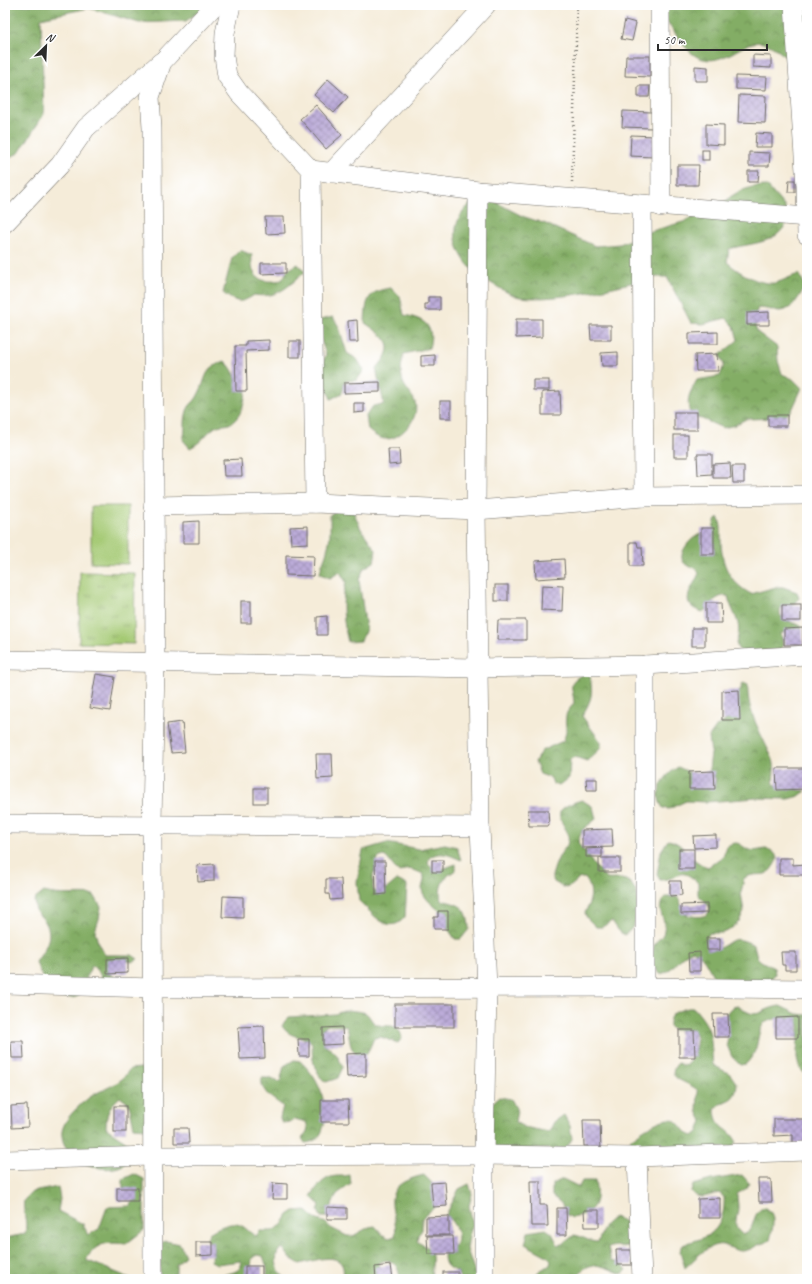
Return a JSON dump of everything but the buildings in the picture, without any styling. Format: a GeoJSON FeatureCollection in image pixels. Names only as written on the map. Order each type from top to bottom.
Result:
{"type":"FeatureCollection","features":[{"type":"Feature","properties":{"kind":"street"},"geometry":{"type":"LineString","coordinates":[[5,223],[60,165],[86,128],[162,62],[215,5]]}},
{"type":"Feature","properties":{"kind":"street"},"geometry":{"type":"LineString","coordinates":[[231,5],[225,33],[224,48],[228,76],[239,93],[311,170],[478,191],[652,206],[807,217]]}},
{"type":"Feature","properties":{"kind":"street"},"geometry":{"type":"LineString","coordinates":[[331,173],[486,5]]}},
{"type":"Feature","properties":{"kind":"street"},"geometry":{"type":"LineString","coordinates":[[644,497],[652,206],[660,5]]}},
{"type":"Feature","properties":{"kind":"street"},"geometry":{"type":"LineString","coordinates":[[794,5],[807,235]]}},
{"type":"Feature","properties":{"kind":"street"},"geometry":{"type":"LineString","coordinates":[[153,1279],[154,988],[152,824],[155,662],[152,128],[150,97],[162,62]]}},
{"type":"Feature","properties":{"kind":"street"},"geometry":{"type":"LineString","coordinates":[[311,170],[315,503]]}},
{"type":"Feature","properties":{"kind":"street"},"geometry":{"type":"LineString","coordinates":[[478,191],[476,510],[480,827],[487,988],[484,1154],[484,1279]]}},
{"type":"Feature","properties":{"kind":"street"},"geometry":{"type":"LineString","coordinates":[[153,506],[315,503],[476,510],[644,497],[807,495]]}},
{"type":"Feature","properties":{"kind":"street"},"geometry":{"type":"LineString","coordinates":[[5,660],[478,668],[645,665],[807,654]]}},
{"type":"Feature","properties":{"kind":"street"},"geometry":{"type":"LineString","coordinates":[[645,665],[645,987]]}},
{"type":"Feature","properties":{"kind":"street"},"geometry":{"type":"LineString","coordinates":[[5,824],[480,827]]}},
{"type":"Feature","properties":{"kind":"street"},"geometry":{"type":"LineString","coordinates":[[5,984],[154,988],[645,987],[807,989]]}},
{"type":"Feature","properties":{"kind":"street"},"geometry":{"type":"LineString","coordinates":[[5,1160],[153,1156],[484,1154],[637,1157],[807,1151]]}},
{"type":"Feature","properties":{"kind":"street"},"geometry":{"type":"LineString","coordinates":[[637,1157],[642,1279]]}},
{"type":"Feature","properties":{"kind":"path"},"geometry":{"type":"LineString","coordinates":[[571,199],[577,5]]}},
{"type":"Feature","properties":{"kind":"green space"},"geometry":{"type":"Polygon","coordinates":[[[5,5],[209,5],[186,21],[139,23],[89,8],[41,18],[44,114],[19,153],[5,159],[5,5]]]}},
{"type":"Feature","properties":{"kind":"green space"},"geometry":{"type":"Polygon","coordinates":[[[657,5],[807,5],[807,88],[786,58],[775,48],[764,43],[759,42],[750,44],[714,60],[699,58],[693,54],[681,41],[657,5]]]}},
{"type":"Feature","properties":{"kind":"green space"},"geometry":{"type":"Polygon","coordinates":[[[767,186],[784,206],[789,217],[785,226],[779,233],[765,241],[729,249],[727,262],[743,274],[762,282],[775,283],[799,274],[805,285],[799,297],[789,308],[781,311],[758,308],[753,319],[757,332],[777,347],[778,361],[782,374],[793,379],[802,388],[792,410],[783,418],[746,419],[735,425],[723,428],[690,414],[688,400],[697,380],[720,376],[724,365],[720,355],[738,340],[734,326],[726,318],[703,324],[691,323],[667,277],[656,277],[606,289],[570,295],[535,298],[520,297],[512,295],[484,279],[474,271],[463,258],[456,239],[456,226],[461,214],[476,199],[488,198],[522,216],[546,224],[595,246],[620,244],[645,233],[683,222],[721,206],[730,197],[740,191],[752,187],[767,186]]]}},
{"type":"Feature","properties":{"kind":"green space"},"geometry":{"type":"Polygon","coordinates":[[[240,250],[252,255],[252,263],[255,274],[262,280],[282,280],[288,270],[298,264],[305,272],[288,286],[276,293],[262,296],[254,295],[242,301],[232,299],[223,293],[232,258],[240,250]]]}},
{"type":"Feature","properties":{"kind":"green space"},"geometry":{"type":"Polygon","coordinates":[[[391,288],[400,296],[404,315],[423,321],[429,329],[431,340],[429,348],[404,354],[401,369],[402,378],[415,402],[416,408],[414,418],[404,431],[395,437],[384,439],[377,437],[368,430],[366,416],[373,406],[384,404],[376,369],[387,354],[388,348],[384,338],[365,323],[366,308],[369,298],[372,294],[383,289],[391,288]]]}},
{"type":"Feature","properties":{"kind":"green space"},"geometry":{"type":"Polygon","coordinates":[[[333,317],[339,327],[347,353],[357,359],[364,370],[357,380],[345,381],[342,393],[331,399],[323,378],[322,365],[326,354],[318,332],[320,320],[333,317]]]}},
{"type":"Feature","properties":{"kind":"green space"},"geometry":{"type":"Polygon","coordinates":[[[225,361],[232,369],[239,384],[246,392],[241,411],[233,422],[216,427],[190,448],[183,440],[187,411],[196,398],[207,374],[212,367],[225,361]]]}},
{"type":"Feature","properties":{"kind":"green space"},"geometry":{"type":"Polygon","coordinates":[[[91,506],[128,506],[128,564],[91,563],[91,506]]]}},
{"type":"Feature","properties":{"kind":"green space"},"geometry":{"type":"Polygon","coordinates":[[[340,508],[352,508],[361,529],[376,550],[374,562],[364,568],[359,580],[366,629],[361,641],[348,642],[343,612],[346,582],[340,572],[330,578],[320,574],[329,541],[330,515],[340,508]]]}},
{"type":"Feature","properties":{"kind":"green space"},"geometry":{"type":"Polygon","coordinates":[[[718,517],[721,525],[721,548],[725,564],[732,578],[737,584],[751,594],[776,587],[783,587],[797,592],[799,598],[796,603],[784,605],[780,609],[780,615],[785,620],[802,626],[800,631],[781,633],[783,645],[781,650],[743,652],[738,649],[736,643],[739,629],[728,596],[717,598],[703,612],[695,609],[688,601],[691,590],[699,573],[696,568],[688,566],[684,562],[682,558],[683,552],[689,542],[700,534],[705,537],[714,554],[713,530],[715,521],[718,517]]]}},
{"type":"Feature","properties":{"kind":"green space"},"geometry":{"type":"Polygon","coordinates":[[[80,572],[135,573],[134,644],[79,643],[80,572]]]}},
{"type":"Feature","properties":{"kind":"green space"},"geometry":{"type":"Polygon","coordinates":[[[584,674],[590,676],[591,697],[582,716],[601,742],[601,748],[587,761],[575,757],[570,759],[569,778],[559,786],[553,784],[551,778],[540,774],[535,762],[541,751],[563,741],[566,733],[566,715],[574,703],[572,689],[573,682],[584,674]]]}},
{"type":"Feature","properties":{"kind":"green space"},"geometry":{"type":"Polygon","coordinates":[[[743,683],[748,685],[748,695],[752,714],[773,760],[774,784],[780,787],[806,791],[799,796],[788,799],[756,798],[706,802],[686,801],[669,809],[663,808],[660,802],[659,790],[668,775],[678,767],[715,784],[716,778],[711,774],[709,769],[711,754],[709,737],[717,726],[728,719],[743,683]]]}},
{"type":"Feature","properties":{"kind":"green space"},"geometry":{"type":"Polygon","coordinates":[[[582,800],[593,807],[596,819],[582,830],[578,842],[581,848],[586,852],[593,864],[607,879],[627,880],[633,887],[636,894],[638,910],[634,925],[624,935],[612,921],[602,927],[596,927],[587,918],[585,913],[589,904],[591,891],[585,878],[580,878],[571,886],[565,888],[554,882],[552,876],[557,860],[567,846],[568,842],[568,836],[560,819],[560,814],[562,809],[582,800]]]}},
{"type":"Feature","properties":{"kind":"green space"},"geometry":{"type":"Polygon","coordinates":[[[668,840],[679,844],[696,861],[708,867],[723,857],[727,846],[735,843],[754,851],[765,849],[771,850],[778,858],[774,866],[767,873],[744,878],[741,893],[744,912],[738,923],[728,931],[722,933],[709,933],[707,938],[714,950],[736,939],[746,941],[754,945],[757,957],[774,968],[775,974],[771,979],[759,985],[718,982],[714,978],[702,957],[693,950],[683,956],[665,973],[660,974],[652,965],[654,945],[663,935],[664,931],[664,922],[660,909],[662,901],[666,897],[678,897],[685,914],[691,916],[700,917],[708,914],[710,908],[698,895],[698,883],[692,877],[679,874],[671,878],[660,880],[657,875],[661,851],[668,840]]]}},
{"type":"Feature","properties":{"kind":"green space"},"geometry":{"type":"Polygon","coordinates":[[[387,843],[419,849],[445,844],[457,847],[461,860],[449,855],[437,854],[429,858],[428,864],[433,869],[439,870],[456,864],[456,870],[443,882],[440,895],[441,900],[458,905],[467,915],[469,929],[461,939],[455,939],[448,929],[441,911],[427,899],[423,893],[423,874],[409,869],[400,872],[384,856],[378,858],[373,876],[373,889],[377,894],[383,892],[397,880],[407,885],[405,917],[399,923],[393,925],[387,924],[375,917],[359,901],[357,882],[363,850],[387,843]]]}},
{"type":"Feature","properties":{"kind":"green space"},"geometry":{"type":"Polygon","coordinates":[[[44,892],[57,894],[94,895],[101,907],[95,931],[98,943],[105,955],[132,955],[138,959],[132,962],[121,959],[108,973],[119,980],[102,985],[100,974],[92,965],[87,975],[86,988],[80,995],[69,998],[56,993],[41,975],[36,962],[49,937],[47,925],[36,912],[34,900],[44,892]]]}},
{"type":"Feature","properties":{"kind":"green space"},"geometry":{"type":"Polygon","coordinates":[[[738,1006],[745,1011],[755,1014],[780,1006],[797,1014],[807,1015],[807,1075],[802,1071],[797,1059],[799,1025],[796,1021],[788,1018],[778,1018],[764,1023],[759,1033],[754,1053],[746,1064],[740,1065],[732,1057],[727,1045],[728,1033],[724,1016],[732,1007],[738,1006]]]}},
{"type":"Feature","properties":{"kind":"green space"},"geometry":{"type":"Polygon","coordinates":[[[688,1008],[694,1008],[708,1028],[711,1040],[713,1065],[730,1074],[737,1084],[736,1091],[732,1098],[722,1103],[715,1110],[718,1121],[736,1141],[733,1147],[642,1154],[632,1146],[630,1140],[658,1122],[670,1119],[674,1120],[687,1133],[693,1136],[698,1132],[702,1121],[697,1111],[698,1091],[679,1080],[673,1073],[678,1063],[684,1066],[689,1063],[696,1046],[695,1034],[692,1030],[673,1030],[669,1026],[670,1018],[674,1013],[688,1008]]]}},
{"type":"Feature","properties":{"kind":"green space"},"geometry":{"type":"Polygon","coordinates":[[[347,1010],[366,1013],[374,1023],[378,1025],[394,1027],[400,1032],[402,1038],[398,1043],[381,1037],[374,1038],[367,1054],[361,1056],[351,1047],[346,1026],[328,1025],[322,1029],[323,1042],[337,1055],[343,1067],[338,1078],[326,1082],[318,1074],[314,1064],[312,1043],[305,1038],[290,1034],[282,1026],[289,1017],[335,1014],[347,1010]]]}},
{"type":"Feature","properties":{"kind":"green space"},"geometry":{"type":"Polygon","coordinates":[[[294,1060],[300,1061],[307,1068],[317,1083],[323,1099],[325,1115],[322,1131],[313,1141],[305,1143],[302,1138],[306,1135],[307,1131],[306,1122],[295,1119],[290,1122],[282,1123],[280,1118],[283,1106],[268,1095],[262,1083],[262,1078],[268,1078],[280,1082],[284,1066],[294,1060]]]}},
{"type":"Feature","properties":{"kind":"green space"},"geometry":{"type":"Polygon","coordinates":[[[142,1068],[148,1081],[146,1128],[134,1127],[129,1104],[120,1097],[111,1107],[107,1119],[106,1128],[127,1142],[133,1153],[129,1160],[118,1167],[108,1169],[98,1168],[78,1159],[70,1153],[65,1145],[62,1131],[71,1114],[86,1100],[118,1082],[130,1069],[142,1068]]]}},
{"type":"Feature","properties":{"kind":"green space"},"geometry":{"type":"Polygon","coordinates":[[[499,1097],[511,1099],[517,1110],[515,1122],[524,1127],[549,1132],[554,1122],[564,1115],[570,1126],[572,1139],[566,1149],[496,1149],[490,1139],[490,1105],[499,1097]]]}},
{"type":"Feature","properties":{"kind":"green space"},"geometry":{"type":"Polygon","coordinates":[[[134,1174],[144,1179],[144,1230],[126,1244],[108,1243],[98,1246],[86,1260],[132,1279],[5,1279],[5,1238],[25,1234],[26,1224],[24,1200],[32,1192],[58,1187],[60,1199],[58,1211],[83,1224],[88,1235],[99,1229],[107,1207],[131,1206],[134,1196],[123,1191],[123,1179],[134,1174]]]}},
{"type":"Feature","properties":{"kind":"green space"},"geometry":{"type":"Polygon","coordinates":[[[350,1175],[351,1184],[337,1194],[327,1217],[321,1217],[318,1211],[320,1205],[311,1197],[314,1191],[328,1178],[333,1176],[350,1175]]]}},
{"type":"Feature","properties":{"kind":"green space"},"geometry":{"type":"Polygon","coordinates":[[[424,1175],[436,1187],[437,1205],[422,1218],[422,1230],[418,1235],[417,1241],[428,1248],[432,1255],[432,1279],[400,1279],[398,1270],[391,1261],[388,1260],[379,1263],[377,1279],[343,1279],[343,1269],[341,1263],[336,1260],[330,1258],[300,1264],[290,1258],[283,1248],[278,1251],[276,1263],[280,1273],[286,1279],[266,1279],[267,1270],[263,1256],[257,1255],[252,1258],[250,1279],[218,1279],[223,1275],[238,1270],[241,1267],[241,1261],[217,1264],[211,1261],[214,1249],[207,1239],[209,1233],[216,1229],[228,1224],[236,1224],[242,1226],[256,1236],[260,1231],[272,1231],[282,1225],[288,1215],[294,1211],[306,1210],[315,1219],[326,1223],[331,1228],[347,1236],[353,1236],[369,1227],[375,1226],[383,1235],[389,1238],[395,1236],[392,1205],[394,1192],[397,1187],[406,1181],[424,1175]]]}},
{"type":"Feature","properties":{"kind":"green space"},"geometry":{"type":"Polygon","coordinates":[[[742,1175],[749,1183],[747,1188],[737,1194],[737,1228],[742,1234],[747,1232],[752,1226],[756,1214],[764,1207],[771,1213],[773,1221],[770,1240],[745,1251],[724,1245],[713,1246],[703,1252],[685,1268],[680,1251],[683,1245],[712,1233],[719,1224],[724,1208],[724,1197],[719,1193],[704,1197],[694,1195],[691,1192],[693,1185],[711,1180],[742,1175]]]}},
{"type":"Feature","properties":{"kind":"green space"},"geometry":{"type":"Polygon","coordinates":[[[563,1179],[579,1187],[582,1181],[595,1181],[596,1201],[590,1210],[580,1216],[572,1218],[567,1215],[561,1203],[552,1196],[552,1184],[563,1179]]]}},
{"type":"Feature","properties":{"kind":"green space"},"geometry":{"type":"Polygon","coordinates":[[[469,1184],[472,1194],[469,1206],[473,1224],[467,1249],[477,1279],[460,1279],[458,1272],[449,1268],[445,1262],[444,1255],[455,1246],[458,1240],[456,1228],[446,1215],[459,1189],[469,1184]]]}},
{"type":"Feature","properties":{"kind":"green space"},"geometry":{"type":"Polygon","coordinates":[[[614,1217],[626,1222],[633,1233],[631,1245],[625,1247],[614,1246],[608,1248],[611,1261],[622,1264],[627,1270],[622,1274],[596,1265],[586,1268],[580,1272],[575,1279],[534,1279],[538,1272],[550,1265],[551,1260],[547,1256],[525,1244],[528,1232],[546,1229],[552,1233],[558,1245],[563,1244],[574,1235],[598,1242],[605,1225],[614,1217]]]}},
{"type":"Feature","properties":{"kind":"green space"},"geometry":{"type":"Polygon","coordinates":[[[166,1241],[180,1244],[185,1256],[176,1264],[176,1279],[160,1279],[160,1243],[166,1241]]]}}]}
